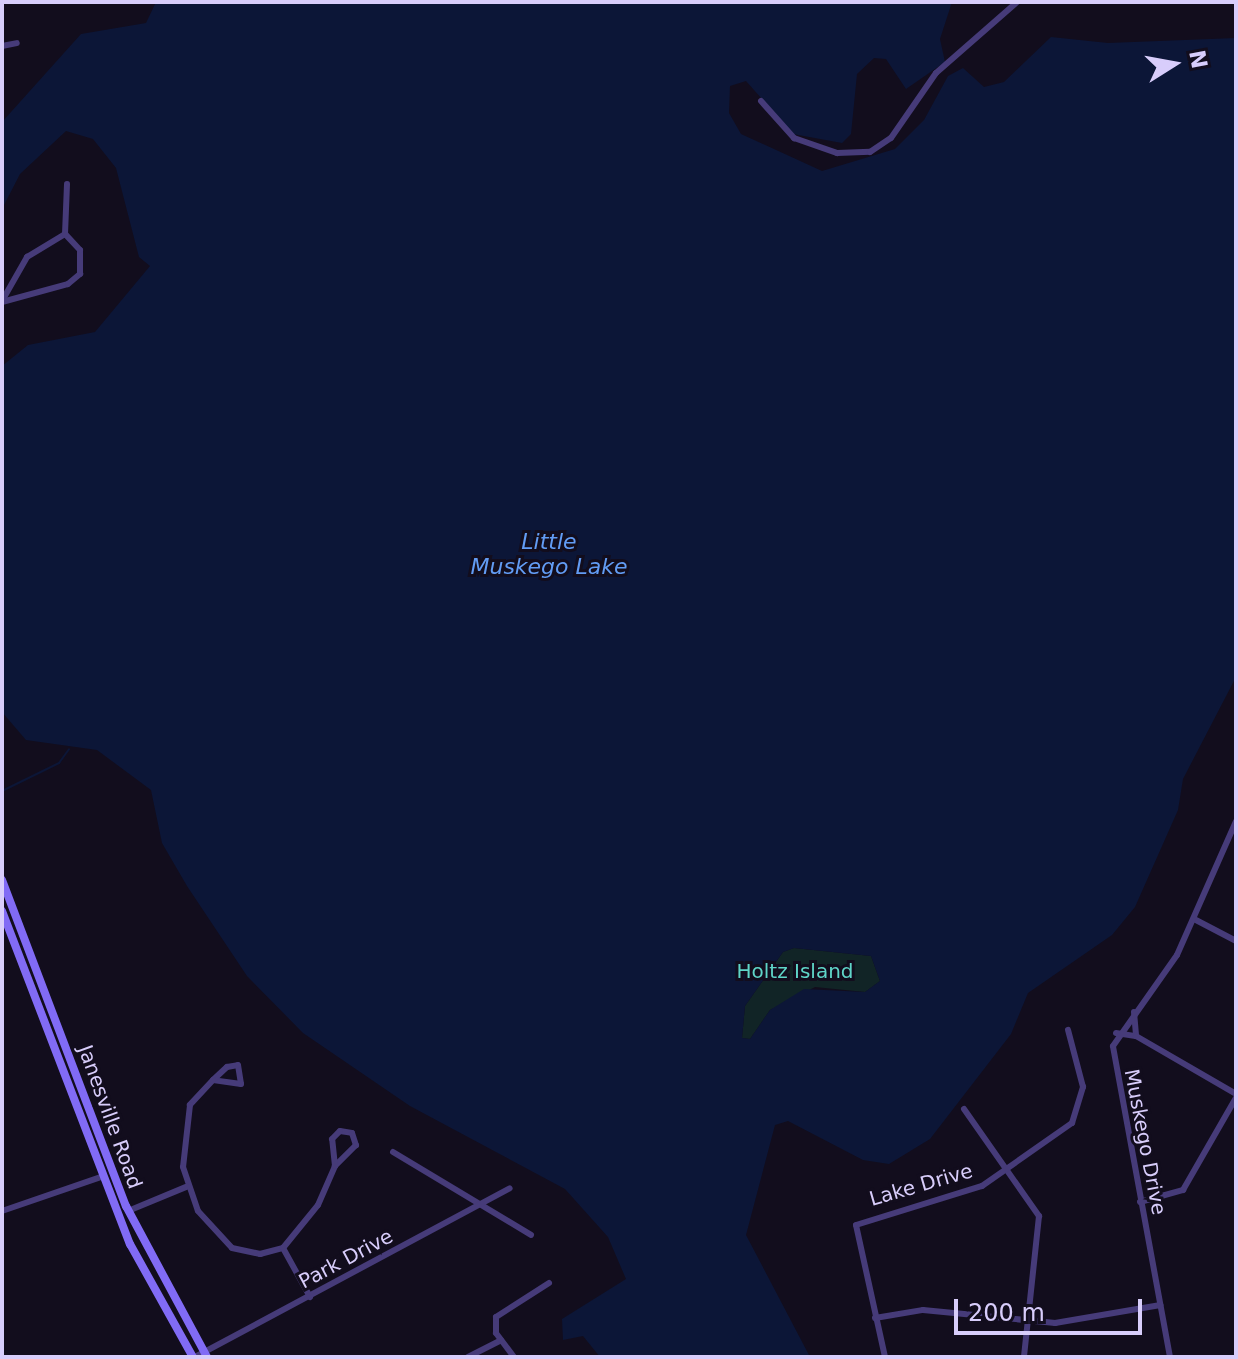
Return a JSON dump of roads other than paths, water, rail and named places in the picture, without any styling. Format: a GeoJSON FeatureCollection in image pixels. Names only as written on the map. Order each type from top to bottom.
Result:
{"type":"FeatureCollection","features":[{"type":"Feature","properties":{"kind":"main road","name":"Janesville Road"},"geometry":{"type":"LineString","coordinates":[[2,880],[45,984],[127,1209],[200,1356]]}},
{"type":"Feature","properties":{"kind":"main road","name":"Janesville Road"},"geometry":{"type":"LineString","coordinates":[[2,912],[34,988],[101,1177],[125,1233],[200,1356]]}},
{"type":"Feature","properties":{"kind":"main road"},"geometry":{"type":"LineString","coordinates":[[34,988],[45,984]]}},
{"type":"Feature","properties":{"kind":"main road"},"geometry":{"type":"LineString","coordinates":[[51,1036],[62,1032]]}},
{"type":"Feature","properties":{"kind":"main road"},"geometry":{"type":"LineString","coordinates":[[70,1090],[81,1086]]}},
{"type":"Feature","properties":{"kind":"main road"},"geometry":{"type":"LineString","coordinates":[[106,1156],[101,1177],[127,1209],[125,1233]]}},
{"type":"Feature","properties":{"kind":"main road"},"geometry":{"type":"LineString","coordinates":[[107,1191],[127,1209]]}},
{"type":"Feature","properties":{"kind":"street"},"geometry":{"type":"LineString","coordinates":[[761,101],[794,138],[837,153],[870,152],[891,138],[936,73],[990,34],[1017,2]]}},
{"type":"Feature","properties":{"kind":"street"},"geometry":{"type":"LineString","coordinates":[[2,46],[17,43]]}},
{"type":"Feature","properties":{"kind":"street"},"geometry":{"type":"LineString","coordinates":[[2,301],[76,278],[83,257],[65,234],[67,184]]}},
{"type":"Feature","properties":{"kind":"street"},"geometry":{"type":"LineString","coordinates":[[2,301],[27,257],[65,234]]}},
{"type":"Feature","properties":{"kind":"street"},"geometry":{"type":"LineString","coordinates":[[1116,1033],[1168,972],[1236,821]]}},
{"type":"Feature","properties":{"kind":"street"},"geometry":{"type":"LineString","coordinates":[[2,912],[14,905]]}},
{"type":"Feature","properties":{"kind":"street"},"geometry":{"type":"LineString","coordinates":[[1194,919],[1236,941]]}},
{"type":"Feature","properties":{"kind":"street"},"geometry":{"type":"LineString","coordinates":[[1134,1011],[1136,1036]]}},
{"type":"Feature","properties":{"kind":"street","name":"Lake Drive"},"geometry":{"type":"LineString","coordinates":[[875,1318],[856,1225],[973,1190],[1011,1168],[1078,1116],[1081,1070],[1068,1030]]}},
{"type":"Feature","properties":{"kind":"street"},"geometry":{"type":"LineString","coordinates":[[1116,1033],[1136,1036],[1236,1096],[1183,1190],[1140,1202]]}},
{"type":"Feature","properties":{"kind":"street","name":"Muskego Drive"},"geometry":{"type":"LineString","coordinates":[[1116,1033],[1113,1063],[1170,1357]]}},
{"type":"Feature","properties":{"kind":"street"},"geometry":{"type":"LineString","coordinates":[[213,1080],[238,1086],[243,1069],[233,1065],[213,1080],[194,1097],[184,1125],[186,1187],[205,1221],[232,1248],[260,1254],[283,1248],[318,1205],[335,1166],[355,1148],[346,1131],[332,1139],[335,1166]]}},
{"type":"Feature","properties":{"kind":"street"},"geometry":{"type":"LineString","coordinates":[[964,1109],[1011,1168],[1041,1225],[1024,1357]]}},
{"type":"Feature","properties":{"kind":"street"},"geometry":{"type":"LineString","coordinates":[[393,1152],[531,1235]]}},
{"type":"Feature","properties":{"kind":"street"},"geometry":{"type":"LineString","coordinates":[[2,1211],[101,1177]]}},
{"type":"Feature","properties":{"kind":"street"},"geometry":{"type":"LineString","coordinates":[[127,1209],[186,1187]]}},
{"type":"Feature","properties":{"kind":"street","name":"Park Drive"},"geometry":{"type":"LineString","coordinates":[[200,1356],[510,1188]]}},
{"type":"Feature","properties":{"kind":"street"},"geometry":{"type":"LineString","coordinates":[[283,1248],[310,1297]]}},
{"type":"Feature","properties":{"kind":"street"},"geometry":{"type":"LineString","coordinates":[[514,1357],[501,1340],[494,1322],[501,1309],[549,1283]]}},
{"type":"Feature","properties":{"kind":"street"},"geometry":{"type":"LineString","coordinates":[[885,1357],[875,1318],[923,1310],[1029,1322],[1160,1305]]}},
{"type":"Feature","properties":{"kind":"street"},"geometry":{"type":"LineString","coordinates":[[468,1357],[501,1340]]}},
{"type":"Feature","properties":{"kind":"water","name":"Little Muskego Lake"},"geometry":{"type":"Polygon","coordinates":[[[156,2],[952,2],[940,39],[945,62],[906,89],[886,59],[874,58],[857,74],[851,134],[842,143],[793,134],[746,81],[730,86],[729,113],[741,134],[822,171],[895,149],[924,120],[948,76],[963,68],[984,87],[1004,82],[1051,37],[1108,43],[1236,38],[1236,677],[1183,779],[1178,810],[1135,907],[1112,935],[1028,993],[1011,1034],[930,1139],[889,1164],[863,1160],[788,1121],[775,1125],[746,1235],[810,1357],[600,1357],[583,1336],[563,1340],[562,1319],[626,1279],[608,1237],[565,1189],[410,1106],[303,1033],[247,976],[187,886],[162,843],[151,790],[97,750],[26,740],[2,712],[2,366],[28,345],[95,332],[150,266],[139,257],[116,168],[93,139],[66,131],[20,174],[2,209],[2,122],[81,34],[146,23],[156,2]],[[794,948],[783,952],[745,1006],[742,1038],[750,1039],[770,1010],[804,989],[865,992],[880,981],[871,956],[794,948]]]}},
{"type":"Feature","properties":{"kind":"waterway"},"geometry":{"type":"LineString","coordinates":[[2,791],[59,763],[69,749]]}},
{"type":"Feature","properties":{"kind":"park label","name":"Holtz Island"},"geometry":{"type":"Point","coordinates":[795,971]}}]}
